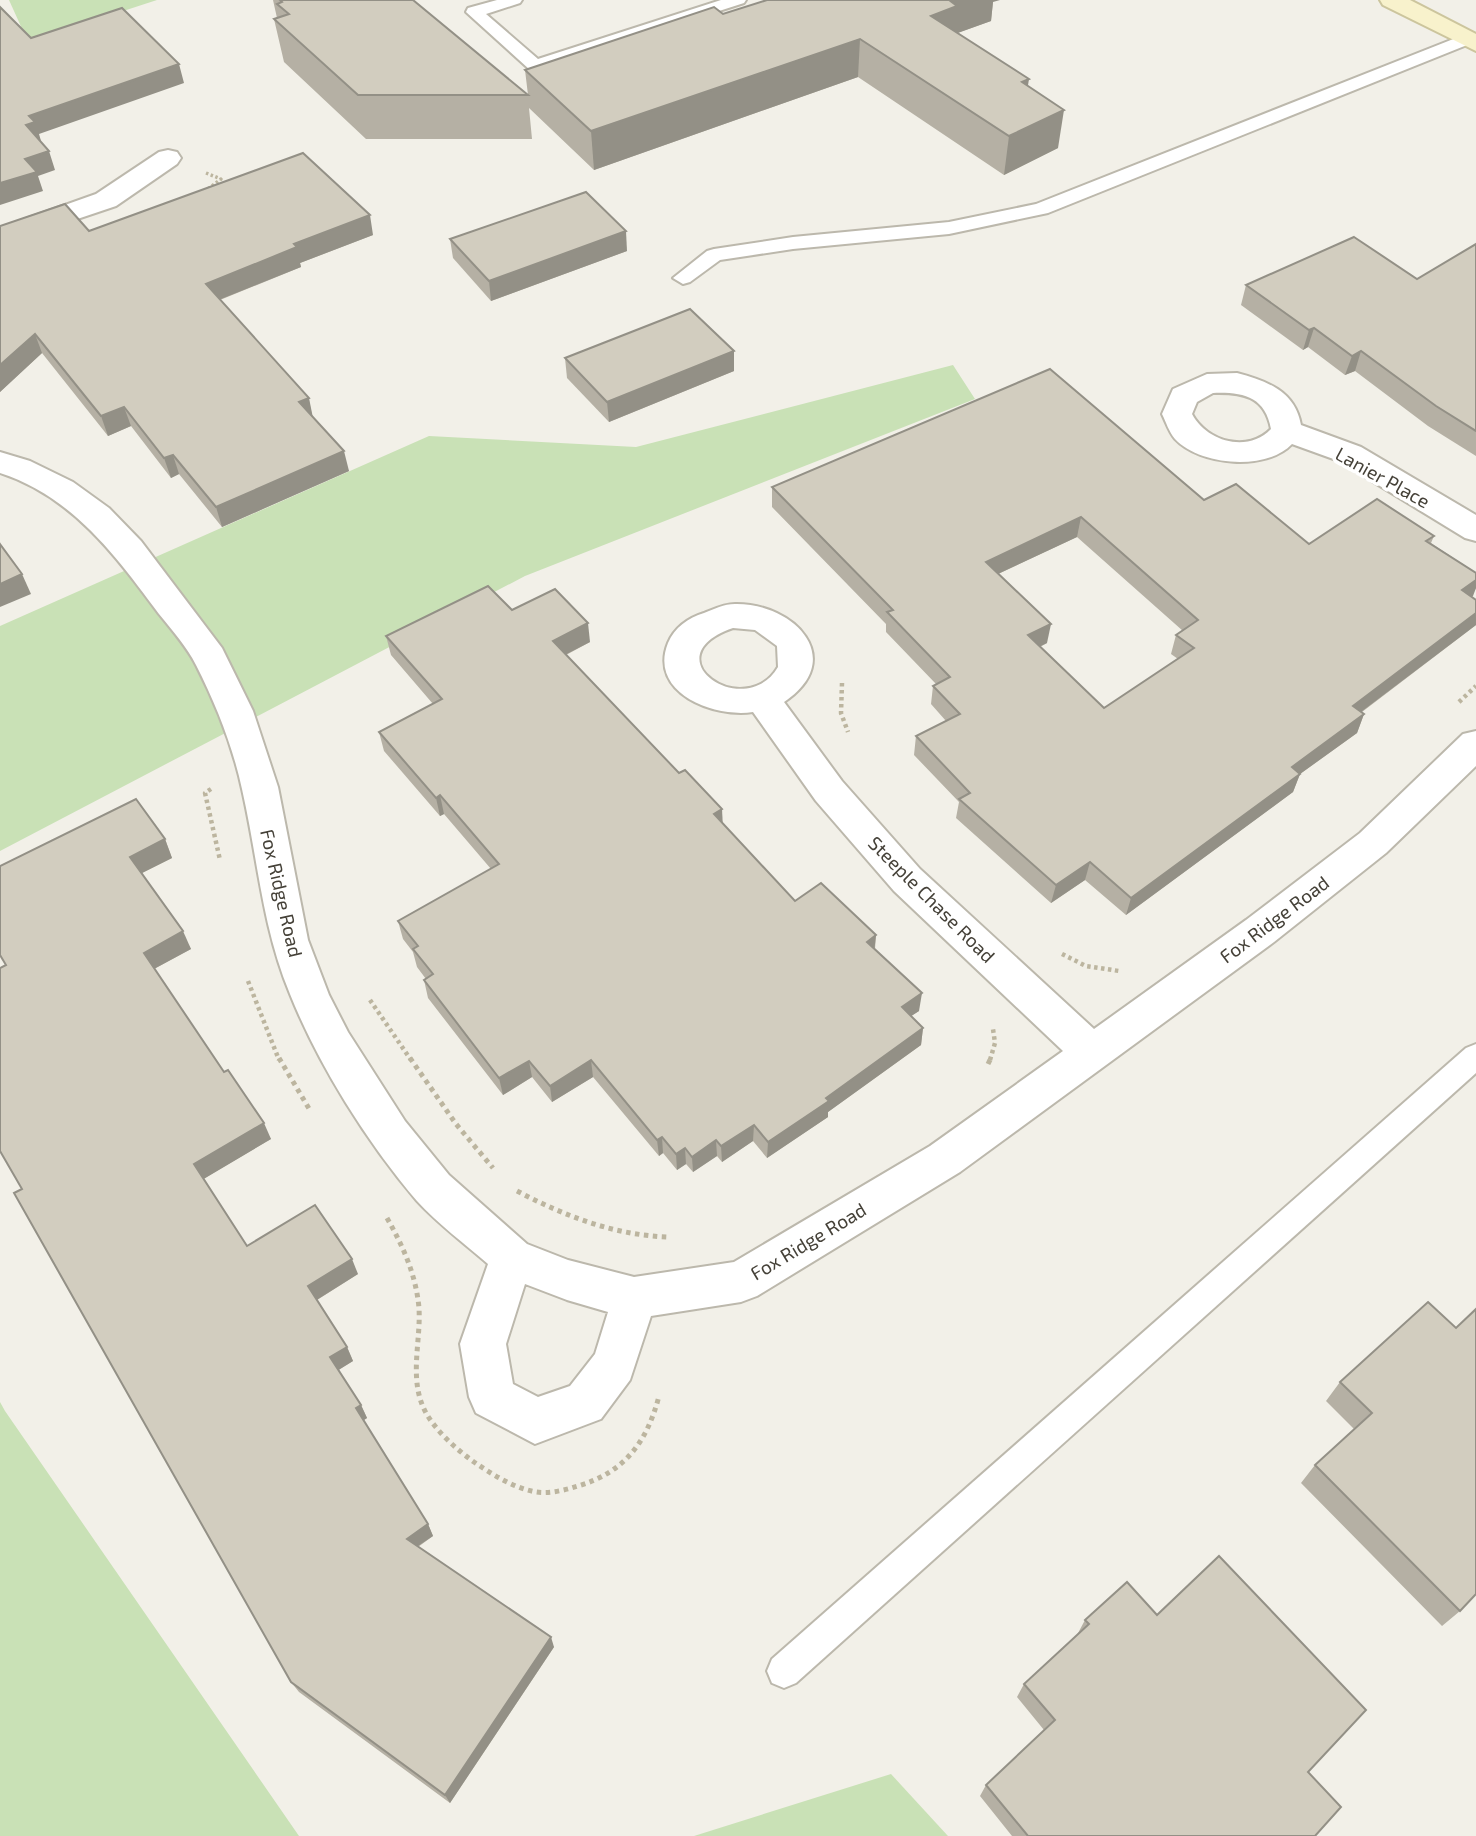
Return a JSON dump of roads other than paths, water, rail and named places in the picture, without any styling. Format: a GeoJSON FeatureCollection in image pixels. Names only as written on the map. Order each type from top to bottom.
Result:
{"type":"FeatureCollection","features":[{"type":"Feature","properties":{"kind":"main road"},"geometry":{"type":"LineString","coordinates":[[1392,0],[1471,42]]}},
{"type":"Feature","properties":{"kind":"street"},"geometry":{"type":"LineString","coordinates":[[0,237],[106,200],[168,158]]}},
{"type":"Feature","properties":{"kind":"street","name":"Lanier Place"},"geometry":{"type":"LineString","coordinates":[[1287,430],[1350,454],[1476,530]]}},
{"type":"Feature","properties":{"kind":"street","name":"Fox Ridge Road"},"geometry":{"type":"LineString","coordinates":[[0,462],[62,490],[98,516],[129,549],[210,657],[235,711],[260,787],[289,940],[310,996],[334,1044],[390,1135],[434,1189],[512,1258],[567,1280],[634,1298],[741,1281],[945,1159],[1260,931],[1373,843],[1476,744]]}},
{"type":"Feature","properties":{"kind":"street","name":"Steeple Chase Road"},"geometry":{"type":"LineString","coordinates":[[762,698],[829,791],[907,880],[1092,1052]]}},
{"type":"Feature","properties":{"kind":"street"},"geometry":{"type":"LineString","coordinates":[[512,1258],[483,1344],[492,1397],[535,1421],[585,1403],[614,1365],[634,1298]]}},
{"type":"Feature","properties":{"kind":"lane"},"geometry":{"type":"LineString","coordinates":[[514,0],[474,12],[535,65],[738,0]]}},
{"type":"Feature","properties":{"kind":"lane"},"geometry":{"type":"LineString","coordinates":[[683,278],[714,255],[793,243],[949,228],[1041,209],[1471,42]]}},
{"type":"Feature","properties":{"kind":"lane"},"geometry":{"type":"LineString","coordinates":[[784,1671],[1476,1056]]}}]}
